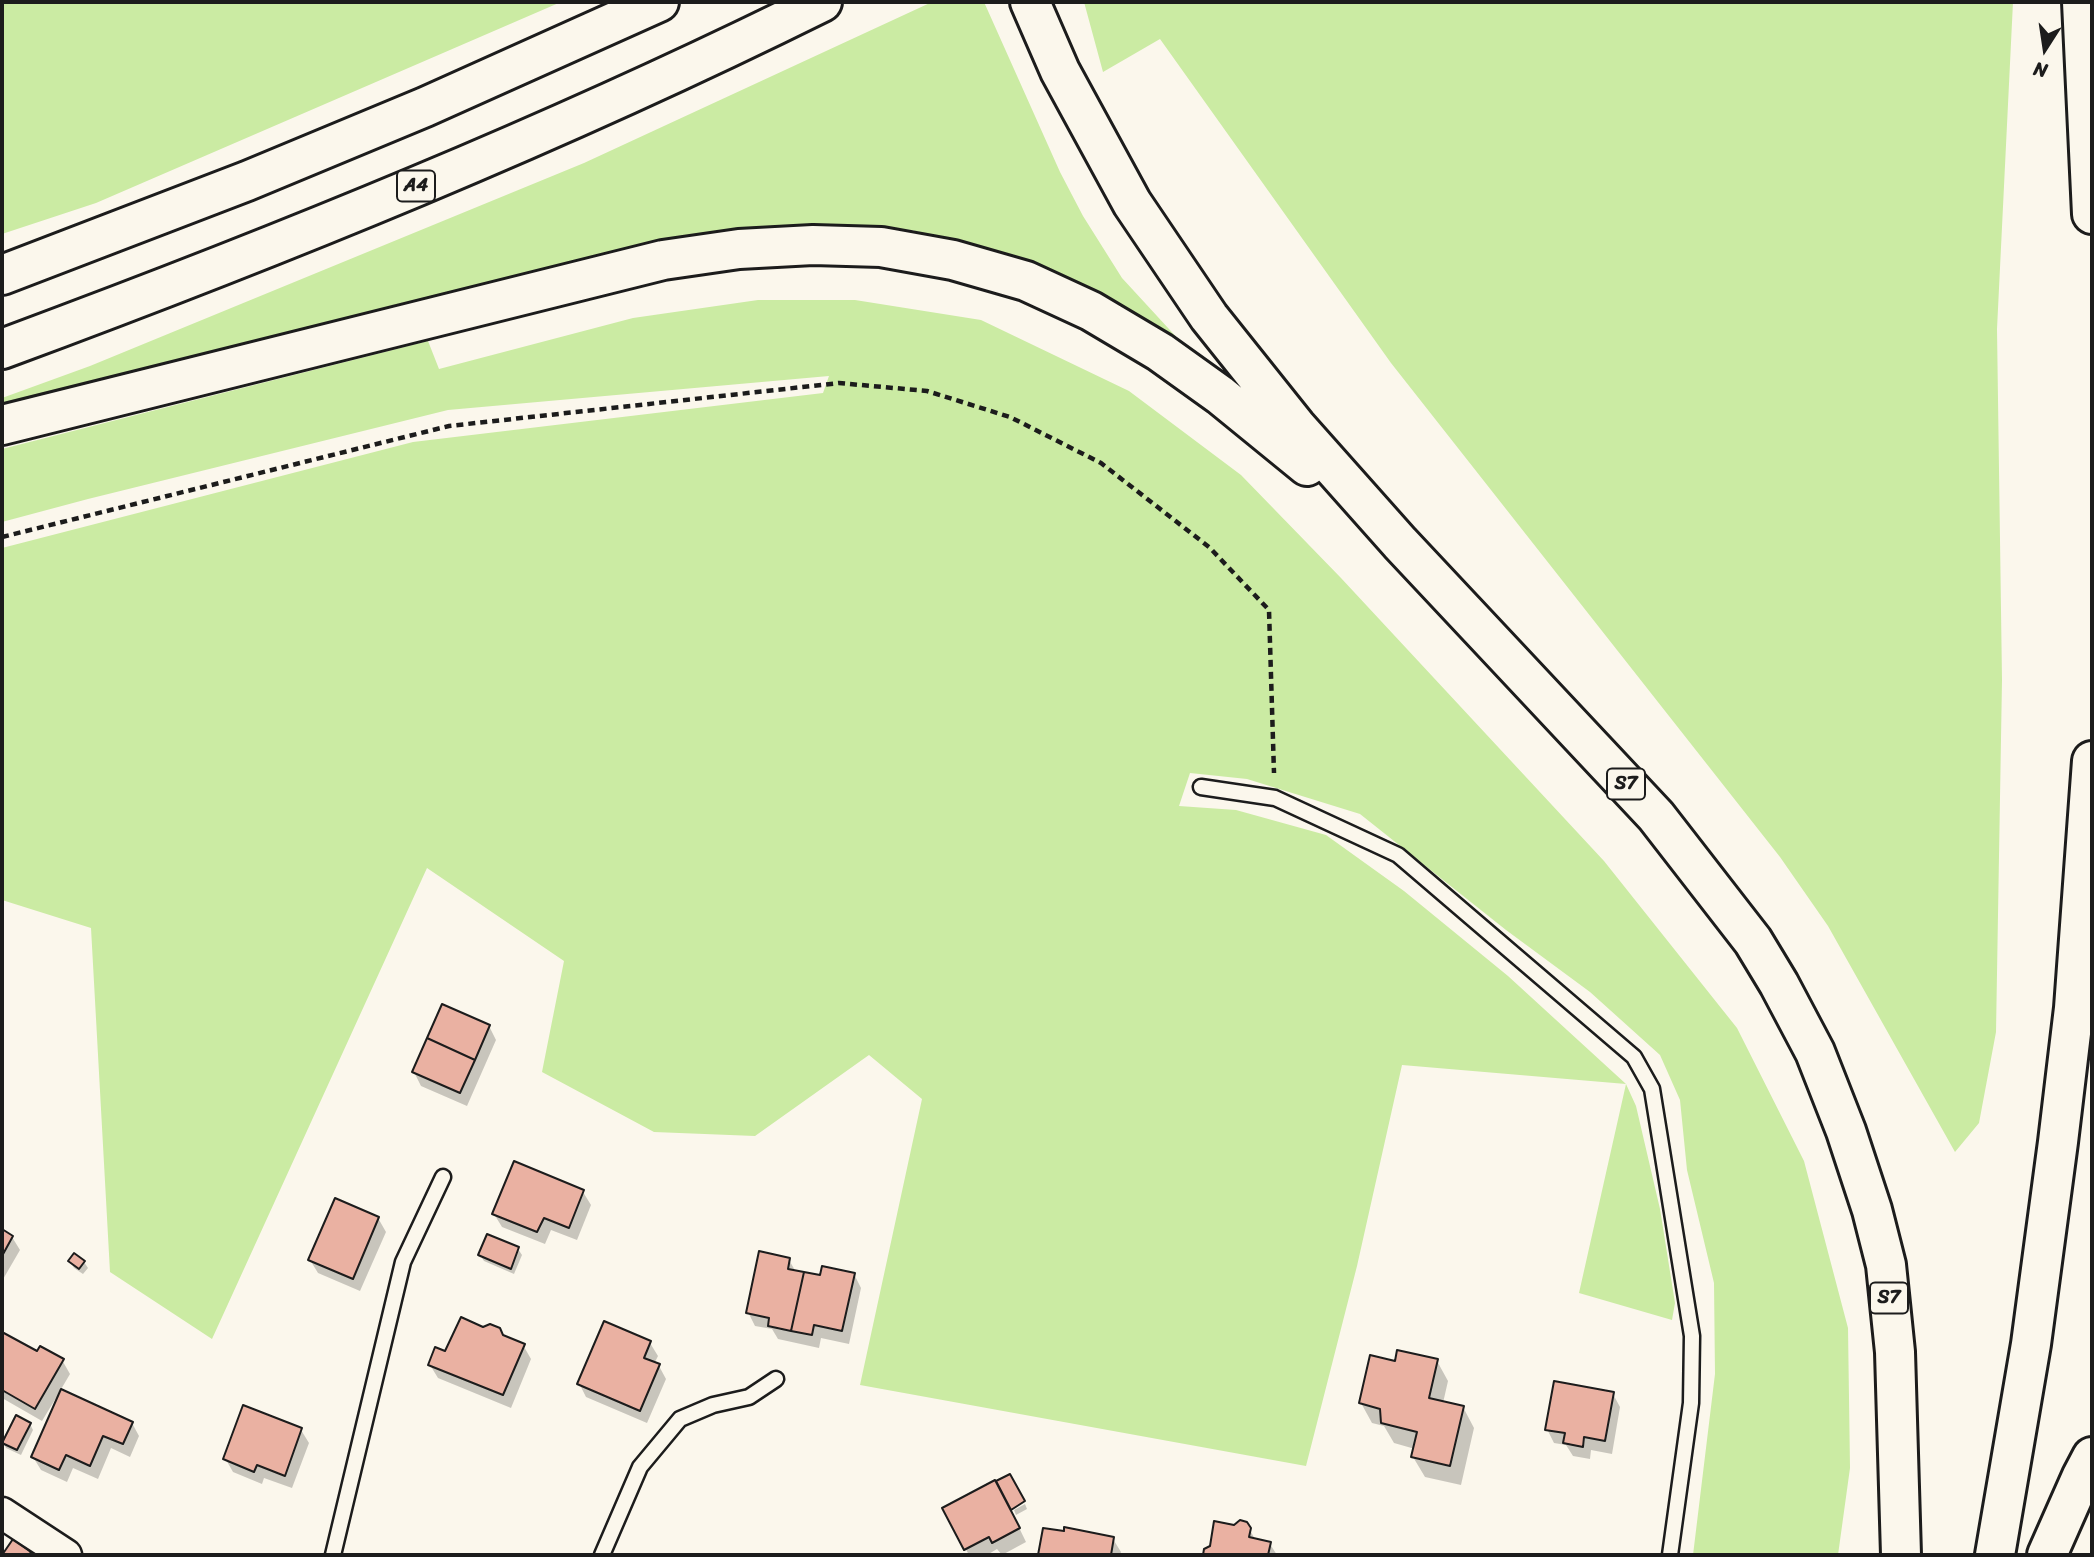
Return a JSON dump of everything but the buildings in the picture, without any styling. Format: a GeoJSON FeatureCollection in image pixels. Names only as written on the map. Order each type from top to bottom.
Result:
{"type":"FeatureCollection","features":[{"type":"Feature","properties":{"kind":"highway"},"geometry":{"type":"LineString","coordinates":[[2,275],[247,181],[425,107],[659,2]]}},
{"type":"Feature","properties":{"kind":"highway","name":"A4"},"geometry":{"type":"LineString","coordinates":[[2,349],[167,287],[449,173],[629,93],[822,2]]}},
{"type":"Feature","properties":{"kind":"highway"},"geometry":{"type":"LineString","coordinates":[[1030,2],[1060,71],[1132,203],[1209,317],[1296,426],[1400,544]]}},
{"type":"Feature","properties":{"kind":"highway"},"geometry":{"type":"LineString","coordinates":[[2082,2],[2092,214]]}},
{"type":"Feature","properties":{"kind":"highway"},"geometry":{"type":"LineString","coordinates":[[2,425],[663,260],[739,249],[813,245],[881,247],[953,260],[1027,281],[1091,311],[1160,352],[1220,395],[1400,544]]}},
{"type":"Feature","properties":{"kind":"highway","name":"S7"},"geometry":{"type":"LineString","coordinates":[[1400,544],[1656,816],[1753,941],[1815,1052],[1846,1131],[1872,1210],[1886,1265],[1895,1352],[1901,1555]]}},
{"type":"Feature","properties":{"kind":"highway"},"geometry":{"type":"LineString","coordinates":[[1994,1555],[2031,1344],[2058,1142],[2074,1008],[2092,761]]}},
{"type":"Feature","properties":{"kind":"highway"},"geometry":{"type":"LineString","coordinates":[[2047,1555],[2092,1457]]}},
{"type":"Feature","properties":{"kind":"street"},"geometry":{"type":"LineString","coordinates":[[2,1513],[66,1555]]}},
{"type":"Feature","properties":{"kind":"lane"},"geometry":{"type":"LineString","coordinates":[[1201,787],[1275,798],[1398,855],[1634,1057],[1652,1089],[1692,1336],[1692,1403],[1670,1555]]}},
{"type":"Feature","properties":{"kind":"lane"},"geometry":{"type":"LineString","coordinates":[[332,1555],[403,1262],[443,1177]]}},
{"type":"Feature","properties":{"kind":"lane"},"geometry":{"type":"LineString","coordinates":[[602,1555],[640,1467],[680,1419],[713,1405],[749,1397],[776,1379]]}},
{"type":"Feature","properties":{"kind":"path"},"geometry":{"type":"LineString","coordinates":[[2,537],[449,426],[839,383],[928,391],[1010,417],[1101,463],[1209,547],[1269,610],[1275,798]]}},
{"type":"Feature","properties":{"kind":"green space"},"geometry":{"type":"Polygon","coordinates":[[[2,2],[561,2],[96,203],[2,234],[2,2]]]}},
{"type":"Feature","properties":{"kind":"green space"},"geometry":{"type":"Polygon","coordinates":[[[932,2],[984,2],[1060,172],[1083,216],[1122,278],[1192,354],[1143,318],[1097,292],[1006,253],[911,230],[817,224],[685,237],[503,279],[2,407],[2,398],[90,366],[584,163],[932,2]]]}},
{"type":"Feature","properties":{"kind":"green space"},"geometry":{"type":"Polygon","coordinates":[[[1084,2],[2013,2],[1997,329],[2002,680],[1996,1032],[1979,1123],[1955,1152],[1828,926],[1780,857],[1391,363],[1160,39],[1103,72],[1084,2]]]}},
{"type":"Feature","properties":{"kind":"green space"},"geometry":{"type":"Polygon","coordinates":[[[758,300],[855,300],[981,320],[1129,391],[1241,475],[1341,578],[1604,861],[1737,1028],[1804,1161],[1848,1328],[1850,1468],[1838,1555],[1693,1555],[1715,1374],[1714,1283],[1687,1170],[1680,1100],[1660,1055],[1590,992],[1506,930],[1360,814],[1247,779],[1190,773],[1179,806],[1236,810],[1326,835],[1404,891],[1508,976],[1626,1084],[1402,1065],[1357,1266],[1306,1466],[860,1385],[922,1099],[869,1055],[755,1136],[654,1132],[542,1072],[564,961],[427,868],[212,1339],[110,1272],[91,928],[2,900],[2,548],[413,442],[823,393],[829,376],[448,410],[2,522],[2,449],[428,341],[439,369],[633,318],[758,300]]]}},
{"type":"Feature","properties":{"kind":"green space"},"geometry":{"type":"Polygon","coordinates":[[[1626,1084],[1636,1106],[1660,1209],[1675,1303],[1672,1320],[1579,1293],[1626,1084]]]}}]}
